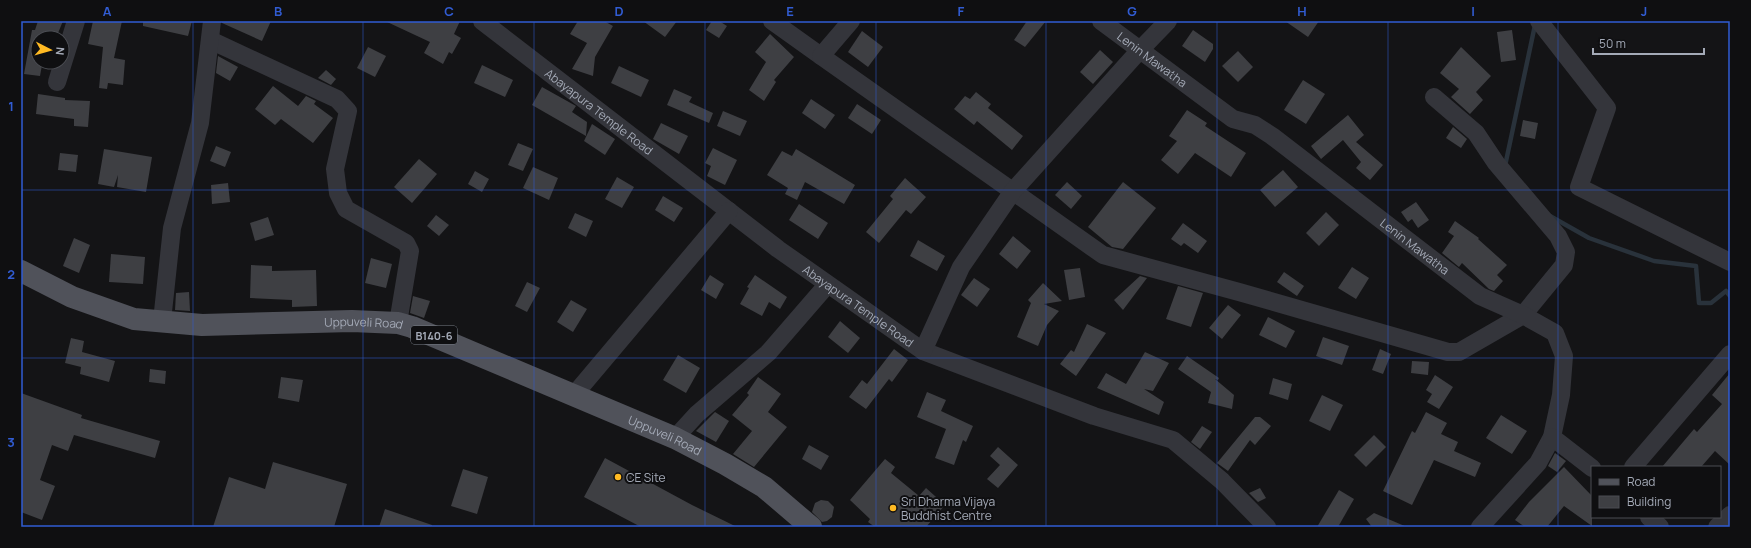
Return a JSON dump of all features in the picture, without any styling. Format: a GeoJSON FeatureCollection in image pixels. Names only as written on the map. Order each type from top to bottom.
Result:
{"type":"FeatureCollection","features":[{"type":"Feature","properties":{"kind":"main road","name":"Uppuveli Road"},"geometry":{"type":"LineString","coordinates":[[21,271],[72,297],[104,310],[134,319],[202,325],[352,321],[398,323],[431,334],[675,438],[725,464],[764,487],[811,527]]}},
{"type":"Feature","properties":{"kind":"street"},"geometry":{"type":"LineString","coordinates":[[57,82],[76,21]]}},
{"type":"Feature","properties":{"kind":"street"},"geometry":{"type":"LineString","coordinates":[[162,321],[172,228],[200,123],[212,21]]}},
{"type":"Feature","properties":{"kind":"street","name":"Abayapura Temple Road"},"geometry":{"type":"LineString","coordinates":[[482,21],[729,211],[828,285],[923,351],[1094,416],[1173,440],[1222,481],[1267,527]]}},
{"type":"Feature","properties":{"kind":"street"},"geometry":{"type":"LineString","coordinates":[[772,21],[1103,255],[1448,352],[1459,352],[1523,315],[1564,265],[1566,252],[1558,236],[1496,163],[1476,133],[1434,97]]}},
{"type":"Feature","properties":{"kind":"street"},"geometry":{"type":"LineString","coordinates":[[821,56],[851,21]]}},
{"type":"Feature","properties":{"kind":"street","name":"Lenin Mawatha"},"geometry":{"type":"LineString","coordinates":[[1101,21],[1138,50],[1233,119],[1255,126],[1272,136],[1480,296],[1523,315],[1555,333],[1564,356],[1561,395],[1552,438],[1538,463],[1480,527]]}},
{"type":"Feature","properties":{"kind":"street"},"geometry":{"type":"LineString","coordinates":[[923,351],[961,267],[1013,191],[1138,50],[1168,21]]}},
{"type":"Feature","properties":{"kind":"street"},"geometry":{"type":"LineString","coordinates":[[1541,24],[1607,108],[1579,187],[1730,262]]}},
{"type":"Feature","properties":{"kind":"street"},"geometry":{"type":"LineString","coordinates":[[210,40],[336,99],[348,111],[335,169],[338,193],[346,209],[406,243],[410,251],[398,323]]}},
{"type":"Feature","properties":{"kind":"street"},"geometry":{"type":"LineString","coordinates":[[574,395],[729,211]]}},
{"type":"Feature","properties":{"kind":"street"},"geometry":{"type":"LineString","coordinates":[[675,438],[697,414],[768,353],[828,285]]}},
{"type":"Feature","properties":{"kind":"street"},"geometry":{"type":"LineString","coordinates":[[1634,466],[1730,354]]}},
{"type":"Feature","properties":{"kind":"street"},"geometry":{"type":"LineString","coordinates":[[1552,438],[1591,467]]}},
{"type":"Feature","properties":{"kind":"street"},"geometry":{"type":"LineString","coordinates":[[1717,527],[1730,515]]}},
{"type":"Feature","properties":{"kind":"street"},"geometry":{"type":"LineString","coordinates":[[1650,518],[1660,527]]}},
{"type":"Feature","properties":{"kind":"building"},"geometry":{"type":"Polygon","coordinates":[[[38,21],[63,21],[59,30],[35,30],[38,21]]]}},
{"type":"Feature","properties":{"kind":"building"},"geometry":{"type":"Polygon","coordinates":[[[93,21],[122,21],[114,58],[125,60],[123,85],[108,83],[107,89],[99,88],[103,47],[88,44],[93,21]]]}},
{"type":"Feature","properties":{"kind":"building"},"geometry":{"type":"Polygon","coordinates":[[[143,21],[192,21],[188,36],[143,26],[143,21]]]}},
{"type":"Feature","properties":{"kind":"building"},"geometry":{"type":"Polygon","coordinates":[[[222,21],[271,21],[262,41],[222,23],[222,21]]]}},
{"type":"Feature","properties":{"kind":"building"},"geometry":{"type":"Polygon","coordinates":[[[385,21],[460,21],[454,34],[461,38],[452,54],[449,52],[443,64],[424,53],[430,42],[385,21]]]}},
{"type":"Feature","properties":{"kind":"building"},"geometry":{"type":"Polygon","coordinates":[[[578,21],[604,21],[613,26],[595,57],[593,76],[572,69],[587,43],[570,34],[578,21]]]}},
{"type":"Feature","properties":{"kind":"building"},"geometry":{"type":"Polygon","coordinates":[[[643,21],[677,21],[665,37],[643,21]]]}},
{"type":"Feature","properties":{"kind":"building"},"geometry":{"type":"Polygon","coordinates":[[[712,21],[719,21],[727,26],[719,38],[706,30],[712,21]]]}},
{"type":"Feature","properties":{"kind":"building"},"geometry":{"type":"Polygon","coordinates":[[[1027,21],[1046,21],[1025,47],[1014,40],[1027,21]]]}},
{"type":"Feature","properties":{"kind":"building"},"geometry":{"type":"Polygon","coordinates":[[[1285,21],[1319,21],[1308,37],[1285,21]]]}},
{"type":"Feature","properties":{"kind":"building"},"geometry":{"type":"Polygon","coordinates":[[[1193,30],[1213,44],[1213,49],[1205,62],[1182,46],[1193,30]]]}},
{"type":"Feature","properties":{"kind":"building"},"geometry":{"type":"Polygon","coordinates":[[[1512,30],[1516,60],[1501,62],[1497,32],[1512,30]]]}},
{"type":"Feature","properties":{"kind":"building"},"geometry":{"type":"Polygon","coordinates":[[[862,31],[883,47],[868,67],[848,52],[862,31]]]}},
{"type":"Feature","properties":{"kind":"building"},"geometry":{"type":"Polygon","coordinates":[[[770,34],[794,57],[774,80],[776,82],[764,101],[749,90],[766,62],[755,52],[770,34]]]}},
{"type":"Feature","properties":{"kind":"building"},"geometry":{"type":"Polygon","coordinates":[[[30,41],[30,70],[41,70],[40,76],[24,74],[30,41]]]}},
{"type":"Feature","properties":{"kind":"building"},"geometry":{"type":"Polygon","coordinates":[[[368,47],[386,56],[375,77],[357,68],[368,47]]]}},
{"type":"Feature","properties":{"kind":"building"},"geometry":{"type":"Polygon","coordinates":[[[1461,47],[1491,76],[1476,92],[1483,100],[1470,114],[1451,97],[1459,89],[1440,73],[1461,47]]]}},
{"type":"Feature","properties":{"kind":"building"},"geometry":{"type":"Polygon","coordinates":[[[1100,50],[1113,62],[1093,84],[1080,72],[1100,50]]]}},
{"type":"Feature","properties":{"kind":"building"},"geometry":{"type":"Polygon","coordinates":[[[1238,51],[1253,67],[1238,82],[1222,66],[1238,51]]]}},
{"type":"Feature","properties":{"kind":"building"},"geometry":{"type":"Polygon","coordinates":[[[218,56],[238,67],[230,81],[216,73],[218,56]]]}},
{"type":"Feature","properties":{"kind":"building"},"geometry":{"type":"Polygon","coordinates":[[[482,65],[513,80],[505,97],[474,83],[482,65]]]}},
{"type":"Feature","properties":{"kind":"building"},"geometry":{"type":"Polygon","coordinates":[[[619,66],[649,80],[641,97],[611,83],[619,66]]]}},
{"type":"Feature","properties":{"kind":"building"},"geometry":{"type":"Polygon","coordinates":[[[326,70],[336,79],[331,85],[318,78],[326,70]]]}},
{"type":"Feature","properties":{"kind":"building"},"geometry":{"type":"Polygon","coordinates":[[[1303,80],[1325,94],[1306,124],[1284,110],[1303,80]]]}},
{"type":"Feature","properties":{"kind":"building"},"geometry":{"type":"Polygon","coordinates":[[[273,86],[298,106],[306,96],[316,101],[314,104],[333,118],[313,143],[281,119],[275,125],[255,109],[273,86]]]}},
{"type":"Feature","properties":{"kind":"building"},"geometry":{"type":"Polygon","coordinates":[[[542,87],[576,106],[572,112],[587,122],[586,136],[532,105],[542,87]]]}},
{"type":"Feature","properties":{"kind":"building"},"geometry":{"type":"Polygon","coordinates":[[[674,89],[692,97],[689,102],[713,113],[709,123],[667,105],[674,89]]]}},
{"type":"Feature","properties":{"kind":"building"},"geometry":{"type":"Polygon","coordinates":[[[976,92],[991,104],[988,108],[1023,136],[1012,150],[977,121],[974,125],[954,109],[965,96],[970,99],[976,92]]]}},
{"type":"Feature","properties":{"kind":"building"},"geometry":{"type":"Polygon","coordinates":[[[38,94],[65,98],[65,100],[90,101],[88,127],[74,126],[74,119],[36,114],[38,94]]]}},
{"type":"Feature","properties":{"kind":"building"},"geometry":{"type":"Polygon","coordinates":[[[811,99],[835,115],[825,129],[802,113],[811,99]]]}},
{"type":"Feature","properties":{"kind":"building"},"geometry":{"type":"Polygon","coordinates":[[[857,104],[881,120],[872,134],[848,118],[857,104]]]}},
{"type":"Feature","properties":{"kind":"building"},"geometry":{"type":"Polygon","coordinates":[[[1187,110],[1207,123],[1205,126],[1246,153],[1231,177],[1195,153],[1178,174],[1161,160],[1177,141],[1169,136],[1187,110]]]}},
{"type":"Feature","properties":{"kind":"building"},"geometry":{"type":"Polygon","coordinates":[[[723,111],[747,121],[740,136],[717,126],[723,111]]]}},
{"type":"Feature","properties":{"kind":"building"},"geometry":{"type":"Polygon","coordinates":[[[1348,115],[1364,135],[1356,142],[1383,165],[1370,180],[1356,168],[1361,162],[1343,140],[1321,159],[1311,146],[1348,115]]]}},
{"type":"Feature","properties":{"kind":"building"},"geometry":{"type":"Polygon","coordinates":[[[1523,120],[1538,123],[1535,139],[1520,136],[1523,120]]]}},
{"type":"Feature","properties":{"kind":"building"},"geometry":{"type":"Polygon","coordinates":[[[661,123],[688,136],[679,154],[653,139],[661,123]]]}},
{"type":"Feature","properties":{"kind":"building"},"geometry":{"type":"Polygon","coordinates":[[[592,124],[615,139],[605,155],[584,141],[592,124]]]}},
{"type":"Feature","properties":{"kind":"building"},"geometry":{"type":"Polygon","coordinates":[[[1453,127],[1467,139],[1461,148],[1446,138],[1453,127]]]}},
{"type":"Feature","properties":{"kind":"building"},"geometry":{"type":"Polygon","coordinates":[[[518,143],[533,149],[523,171],[508,165],[518,143]]]}},
{"type":"Feature","properties":{"kind":"building"},"geometry":{"type":"Polygon","coordinates":[[[216,146],[231,152],[225,167],[210,161],[216,146]]]}},
{"type":"Feature","properties":{"kind":"building"},"geometry":{"type":"Polygon","coordinates":[[[713,148],[737,160],[725,185],[707,176],[711,166],[705,163],[713,148]]]}},
{"type":"Feature","properties":{"kind":"building"},"geometry":{"type":"Polygon","coordinates":[[[104,149],[152,157],[146,192],[117,187],[118,175],[114,187],[98,184],[104,149]]]}},
{"type":"Feature","properties":{"kind":"building"},"geometry":{"type":"Polygon","coordinates":[[[796,149],[855,185],[844,204],[805,182],[797,200],[785,194],[788,188],[767,175],[782,151],[792,156],[796,149]]]}},
{"type":"Feature","properties":{"kind":"building"},"geometry":{"type":"Polygon","coordinates":[[[60,153],[78,155],[76,172],[58,170],[60,153]]]}},
{"type":"Feature","properties":{"kind":"building"},"geometry":{"type":"Polygon","coordinates":[[[419,159],[437,174],[412,203],[394,187],[419,159]]]}},
{"type":"Feature","properties":{"kind":"building"},"geometry":{"type":"Polygon","coordinates":[[[533,167],[558,178],[549,200],[523,188],[533,167]]]}},
{"type":"Feature","properties":{"kind":"building"},"geometry":{"type":"Polygon","coordinates":[[[1283,170],[1298,187],[1275,207],[1260,190],[1283,170]]]}},
{"type":"Feature","properties":{"kind":"building"},"geometry":{"type":"Polygon","coordinates":[[[475,171],[489,179],[482,192],[468,184],[475,171]]]}},
{"type":"Feature","properties":{"kind":"building"},"geometry":{"type":"Polygon","coordinates":[[[617,177],[634,187],[622,208],[605,199],[617,177]]]}},
{"type":"Feature","properties":{"kind":"building"},"geometry":{"type":"Polygon","coordinates":[[[905,178],[926,197],[911,214],[906,210],[879,243],[866,232],[893,199],[890,196],[905,178]]]}},
{"type":"Feature","properties":{"kind":"building"},"geometry":{"type":"Polygon","coordinates":[[[1067,182],[1082,196],[1071,209],[1055,195],[1067,182]]]}},
{"type":"Feature","properties":{"kind":"building"},"geometry":{"type":"Polygon","coordinates":[[[1123,182],[1156,208],[1123,249],[1112,247],[1088,227],[1123,182]]]}},
{"type":"Feature","properties":{"kind":"building"},"geometry":{"type":"Polygon","coordinates":[[[228,183],[230,202],[212,204],[211,185],[228,183]]]}},
{"type":"Feature","properties":{"kind":"building"},"geometry":{"type":"Polygon","coordinates":[[[663,196],[683,208],[674,222],[655,210],[663,196]]]}},
{"type":"Feature","properties":{"kind":"building"},"geometry":{"type":"Polygon","coordinates":[[[1416,202],[1429,220],[1418,228],[1412,219],[1408,222],[1401,212],[1416,202]]]}},
{"type":"Feature","properties":{"kind":"building"},"geometry":{"type":"Polygon","coordinates":[[[799,204],[828,223],[818,239],[789,220],[799,204]]]}},
{"type":"Feature","properties":{"kind":"building"},"geometry":{"type":"Polygon","coordinates":[[[1326,212],[1339,225],[1319,246],[1306,233],[1326,212]]]}},
{"type":"Feature","properties":{"kind":"building"},"geometry":{"type":"Polygon","coordinates":[[[575,213],[593,221],[586,237],[568,228],[575,213]]]}},
{"type":"Feature","properties":{"kind":"building"},"geometry":{"type":"Polygon","coordinates":[[[436,215],[449,225],[439,236],[427,226],[436,215]]]}},
{"type":"Feature","properties":{"kind":"building"},"geometry":{"type":"Polygon","coordinates":[[[268,217],[274,235],[255,241],[250,223],[268,217]]]}},
{"type":"Feature","properties":{"kind":"building"},"geometry":{"type":"Polygon","coordinates":[[[1455,221],[1479,238],[1478,239],[1507,265],[1497,275],[1503,281],[1494,291],[1489,289],[1462,263],[1459,267],[1442,253],[1454,236],[1448,232],[1455,221]]]}},
{"type":"Feature","properties":{"kind":"building"},"geometry":{"type":"Polygon","coordinates":[[[1183,223],[1207,241],[1198,253],[1184,243],[1181,246],[1171,239],[1183,223]]]}},
{"type":"Feature","properties":{"kind":"building"},"geometry":{"type":"Polygon","coordinates":[[[1013,236],[1031,251],[1017,269],[999,254],[1013,236]]]}},
{"type":"Feature","properties":{"kind":"building"},"geometry":{"type":"Polygon","coordinates":[[[74,238],[90,245],[79,273],[63,266],[74,238]]]}},
{"type":"Feature","properties":{"kind":"building"},"geometry":{"type":"Polygon","coordinates":[[[918,240],[945,256],[937,271],[910,256],[918,240]]]}},
{"type":"Feature","properties":{"kind":"building"},"geometry":{"type":"Polygon","coordinates":[[[111,254],[145,257],[143,284],[109,282],[111,254]]]}},
{"type":"Feature","properties":{"kind":"building"},"geometry":{"type":"Polygon","coordinates":[[[371,258],[392,264],[386,288],[365,283],[371,258]]]}},
{"type":"Feature","properties":{"kind":"building"},"geometry":{"type":"Polygon","coordinates":[[[251,265],[272,266],[272,271],[316,270],[317,306],[292,307],[292,300],[250,298],[251,265]]]}},
{"type":"Feature","properties":{"kind":"building"},"geometry":{"type":"Polygon","coordinates":[[[1352,267],[1369,278],[1356,299],[1338,288],[1352,267]]]}},
{"type":"Feature","properties":{"kind":"building"},"geometry":{"type":"Polygon","coordinates":[[[1080,268],[1085,297],[1069,300],[1064,270],[1080,268]]]}},
{"type":"Feature","properties":{"kind":"building"},"geometry":{"type":"Polygon","coordinates":[[[1284,272],[1304,286],[1297,296],[1277,282],[1284,272]]]}},
{"type":"Feature","properties":{"kind":"building"},"geometry":{"type":"Polygon","coordinates":[[[710,275],[724,284],[716,299],[701,290],[710,275]]]}},
{"type":"Feature","properties":{"kind":"building"},"geometry":{"type":"Polygon","coordinates":[[[755,275],[787,297],[780,309],[769,302],[762,316],[740,304],[749,288],[747,287],[755,275]]]}},
{"type":"Feature","properties":{"kind":"building"},"geometry":{"type":"Polygon","coordinates":[[[1140,276],[1147,278],[1123,310],[1114,300],[1140,276]]]}},
{"type":"Feature","properties":{"kind":"building"},"geometry":{"type":"Polygon","coordinates":[[[974,278],[990,289],[977,307],[961,295],[974,278]]]}},
{"type":"Feature","properties":{"kind":"building"},"geometry":{"type":"Polygon","coordinates":[[[527,282],[540,288],[527,312],[515,306],[527,282]]]}},
{"type":"Feature","properties":{"kind":"building"},"geometry":{"type":"Polygon","coordinates":[[[1043,283],[1062,301],[1044,304],[1059,311],[1047,325],[1038,346],[1017,337],[1031,303],[1028,300],[1043,283]]]}},
{"type":"Feature","properties":{"kind":"building"},"geometry":{"type":"Polygon","coordinates":[[[1178,286],[1203,293],[1191,327],[1166,319],[1178,286]]]}},
{"type":"Feature","properties":{"kind":"building"},"geometry":{"type":"Polygon","coordinates":[[[189,292],[190,311],[175,310],[176,293],[189,292]]]}},
{"type":"Feature","properties":{"kind":"building"},"geometry":{"type":"Polygon","coordinates":[[[413,296],[430,301],[424,318],[410,313],[413,296]]]}},
{"type":"Feature","properties":{"kind":"building"},"geometry":{"type":"Polygon","coordinates":[[[571,300],[587,309],[573,332],[557,322],[571,300]]]}},
{"type":"Feature","properties":{"kind":"building"},"geometry":{"type":"Polygon","coordinates":[[[1228,305],[1241,315],[1222,339],[1209,328],[1228,305]]]}},
{"type":"Feature","properties":{"kind":"building"},"geometry":{"type":"Polygon","coordinates":[[[1268,317],[1295,331],[1286,348],[1259,335],[1268,317]]]}},
{"type":"Feature","properties":{"kind":"building"},"geometry":{"type":"Polygon","coordinates":[[[840,321],[860,338],[848,353],[828,337],[840,321]]]}},
{"type":"Feature","properties":{"kind":"building"},"geometry":{"type":"Polygon","coordinates":[[[1087,324],[1106,333],[1076,376],[1060,364],[1071,350],[1074,352],[1087,324]]]}},
{"type":"Feature","properties":{"kind":"building"},"geometry":{"type":"Polygon","coordinates":[[[1323,337],[1349,346],[1342,365],[1316,356],[1323,337]]]}},
{"type":"Feature","properties":{"kind":"building"},"geometry":{"type":"Polygon","coordinates":[[[71,338],[84,341],[82,352],[115,361],[109,382],[80,374],[81,367],[65,363],[71,338]]]}},
{"type":"Feature","properties":{"kind":"building"},"geometry":{"type":"Polygon","coordinates":[[[894,349],[908,360],[892,382],[889,379],[866,409],[849,397],[862,380],[867,384],[894,349]]]}},
{"type":"Feature","properties":{"kind":"building"},"geometry":{"type":"Polygon","coordinates":[[[1380,349],[1391,354],[1383,374],[1372,370],[1380,349]]]}},
{"type":"Feature","properties":{"kind":"building"},"geometry":{"type":"Polygon","coordinates":[[[1145,352],[1169,363],[1153,391],[1144,389],[1164,402],[1159,415],[1097,388],[1106,373],[1126,384],[1145,352]]]}},
{"type":"Feature","properties":{"kind":"building"},"geometry":{"type":"Polygon","coordinates":[[[678,355],[700,368],[686,393],[663,380],[678,355]]]}},
{"type":"Feature","properties":{"kind":"building"},"geometry":{"type":"Polygon","coordinates":[[[1187,356],[1219,378],[1218,380],[1215,379],[1234,395],[1232,409],[1208,403],[1211,392],[1178,369],[1187,356]]]}},
{"type":"Feature","properties":{"kind":"building"},"geometry":{"type":"Polygon","coordinates":[[[1412,361],[1429,362],[1428,375],[1411,373],[1412,361]]]}},
{"type":"Feature","properties":{"kind":"building"},"geometry":{"type":"Polygon","coordinates":[[[150,369],[166,371],[165,384],[149,382],[150,369]]]}},
{"type":"Feature","properties":{"kind":"building"},"geometry":{"type":"Polygon","coordinates":[[[1730,373],[1730,465],[1715,451],[1702,466],[1663,466],[1694,429],[1697,432],[1722,404],[1712,395],[1730,373]]]}},
{"type":"Feature","properties":{"kind":"building"},"geometry":{"type":"Polygon","coordinates":[[[1435,375],[1453,387],[1439,409],[1427,402],[1432,394],[1426,390],[1435,375]]]}},
{"type":"Feature","properties":{"kind":"building"},"geometry":{"type":"Polygon","coordinates":[[[281,377],[303,380],[299,402],[278,398],[281,377]]]}},
{"type":"Feature","properties":{"kind":"building"},"geometry":{"type":"Polygon","coordinates":[[[758,377],[781,394],[768,412],[787,427],[754,467],[733,454],[752,431],[732,415],[749,395],[747,393],[758,377]]]}},
{"type":"Feature","properties":{"kind":"building"},"geometry":{"type":"Polygon","coordinates":[[[1273,378],[1292,384],[1288,400],[1269,394],[1273,378]]]}},
{"type":"Feature","properties":{"kind":"building"},"geometry":{"type":"Polygon","coordinates":[[[927,392],[946,400],[941,411],[973,426],[966,442],[963,440],[954,465],[935,458],[946,429],[917,417],[927,392]]]}},
{"type":"Feature","properties":{"kind":"building"},"geometry":{"type":"Polygon","coordinates":[[[21,393],[82,415],[81,418],[160,441],[155,458],[74,435],[68,451],[52,445],[40,480],[55,486],[42,520],[21,512],[21,393]]]}},
{"type":"Feature","properties":{"kind":"building"},"geometry":{"type":"Polygon","coordinates":[[[1322,395],[1343,405],[1330,431],[1309,421],[1322,395]]]}},
{"type":"Feature","properties":{"kind":"building"},"geometry":{"type":"Polygon","coordinates":[[[715,412],[729,421],[716,442],[696,431],[715,412]]]}},
{"type":"Feature","properties":{"kind":"building"},"geometry":{"type":"Polygon","coordinates":[[[1426,412],[1447,423],[1441,434],[1458,442],[1454,451],[1481,463],[1475,477],[1434,460],[1412,505],[1383,491],[1412,431],[1415,433],[1426,412]]]}},
{"type":"Feature","properties":{"kind":"building"},"geometry":{"type":"Polygon","coordinates":[[[1501,415],[1527,431],[1512,454],[1486,438],[1501,415]]]}},
{"type":"Feature","properties":{"kind":"building"},"geometry":{"type":"Polygon","coordinates":[[[1255,417],[1260,417],[1271,426],[1255,445],[1250,440],[1228,471],[1217,463],[1255,417]]]}},
{"type":"Feature","properties":{"kind":"building"},"geometry":{"type":"Polygon","coordinates":[[[1202,426],[1212,432],[1200,449],[1191,442],[1202,426]]]}},
{"type":"Feature","properties":{"kind":"building"},"geometry":{"type":"Polygon","coordinates":[[[1374,435],[1386,447],[1366,467],[1354,455],[1374,435]]]}},
{"type":"Feature","properties":{"kind":"building"},"geometry":{"type":"Polygon","coordinates":[[[809,445],[829,456],[821,470],[802,459],[809,445]]]}},
{"type":"Feature","properties":{"kind":"building"},"geometry":{"type":"Polygon","coordinates":[[[998,447],[1018,465],[998,488],[987,479],[1000,465],[990,456],[998,447]]]}},
{"type":"Feature","properties":{"kind":"building"},"geometry":{"type":"Polygon","coordinates":[[[1555,453],[1566,461],[1557,472],[1548,466],[1555,453]]]}},
{"type":"Feature","properties":{"kind":"building","name":"CE Site"},"geometry":{"type":"Polygon","coordinates":[[[605,458],[692,505],[737,527],[641,527],[584,497],[605,458]]]}},
{"type":"Feature","properties":{"kind":"building"},"geometry":{"type":"Polygon","coordinates":[[[885,459],[895,467],[891,473],[919,496],[926,488],[945,505],[926,527],[875,527],[868,522],[870,519],[850,500],[885,459]]]}},
{"type":"Feature","properties":{"kind":"building"},"geometry":{"type":"Polygon","coordinates":[[[273,462],[347,484],[334,527],[213,527],[229,477],[265,489],[273,462]]]}},
{"type":"Feature","properties":{"kind":"building"},"geometry":{"type":"Polygon","coordinates":[[[1564,467],[1591,495],[1592,526],[1564,506],[1547,527],[1525,527],[1515,520],[1529,502],[1564,467]]]}},
{"type":"Feature","properties":{"kind":"building"},"geometry":{"type":"Polygon","coordinates":[[[463,469],[488,477],[477,514],[451,506],[463,469]]]}},
{"type":"Feature","properties":{"kind":"building"},"geometry":{"type":"Polygon","coordinates":[[[1260,488],[1266,498],[1258,502],[1249,493],[1260,488]]]}},
{"type":"Feature","properties":{"kind":"building"},"geometry":{"type":"Polygon","coordinates":[[[1339,490],[1354,499],[1338,527],[1317,527],[1339,490]]]}},
{"type":"Feature","properties":{"kind":"building"},"geometry":{"type":"Polygon","coordinates":[[[821,500],[828,501],[834,507],[832,517],[827,521],[822,522],[812,512],[815,503],[821,500]]]}},
{"type":"Feature","properties":{"kind":"building"},"geometry":{"type":"Polygon","coordinates":[[[385,509],[432,525],[432,527],[379,527],[385,509]]]}},
{"type":"Feature","properties":{"kind":"building"},"geometry":{"type":"Polygon","coordinates":[[[1374,513],[1407,527],[1372,527],[1366,519],[1374,513]]]}},
{"type":"Feature","properties":{"kind":"waterway"},"geometry":{"type":"LineString","coordinates":[[1505,166],[1535,25]]}},
{"type":"Feature","properties":{"kind":"waterway"},"geometry":{"type":"LineString","coordinates":[[1550,216],[1589,238],[1654,261],[1696,266],[1699,303],[1711,303],[1726,291],[1730,296]]}},
{"type":"Feature","properties":{"kind":"place","name":"CE Site"},"geometry":{"type":"Point","coordinates":[618,477]}},
{"type":"Feature","properties":{"kind":"place","name":"Sri Dharma Vijaya Buddhist Centre"},"geometry":{"type":"Point","coordinates":[893,508]}}]}
